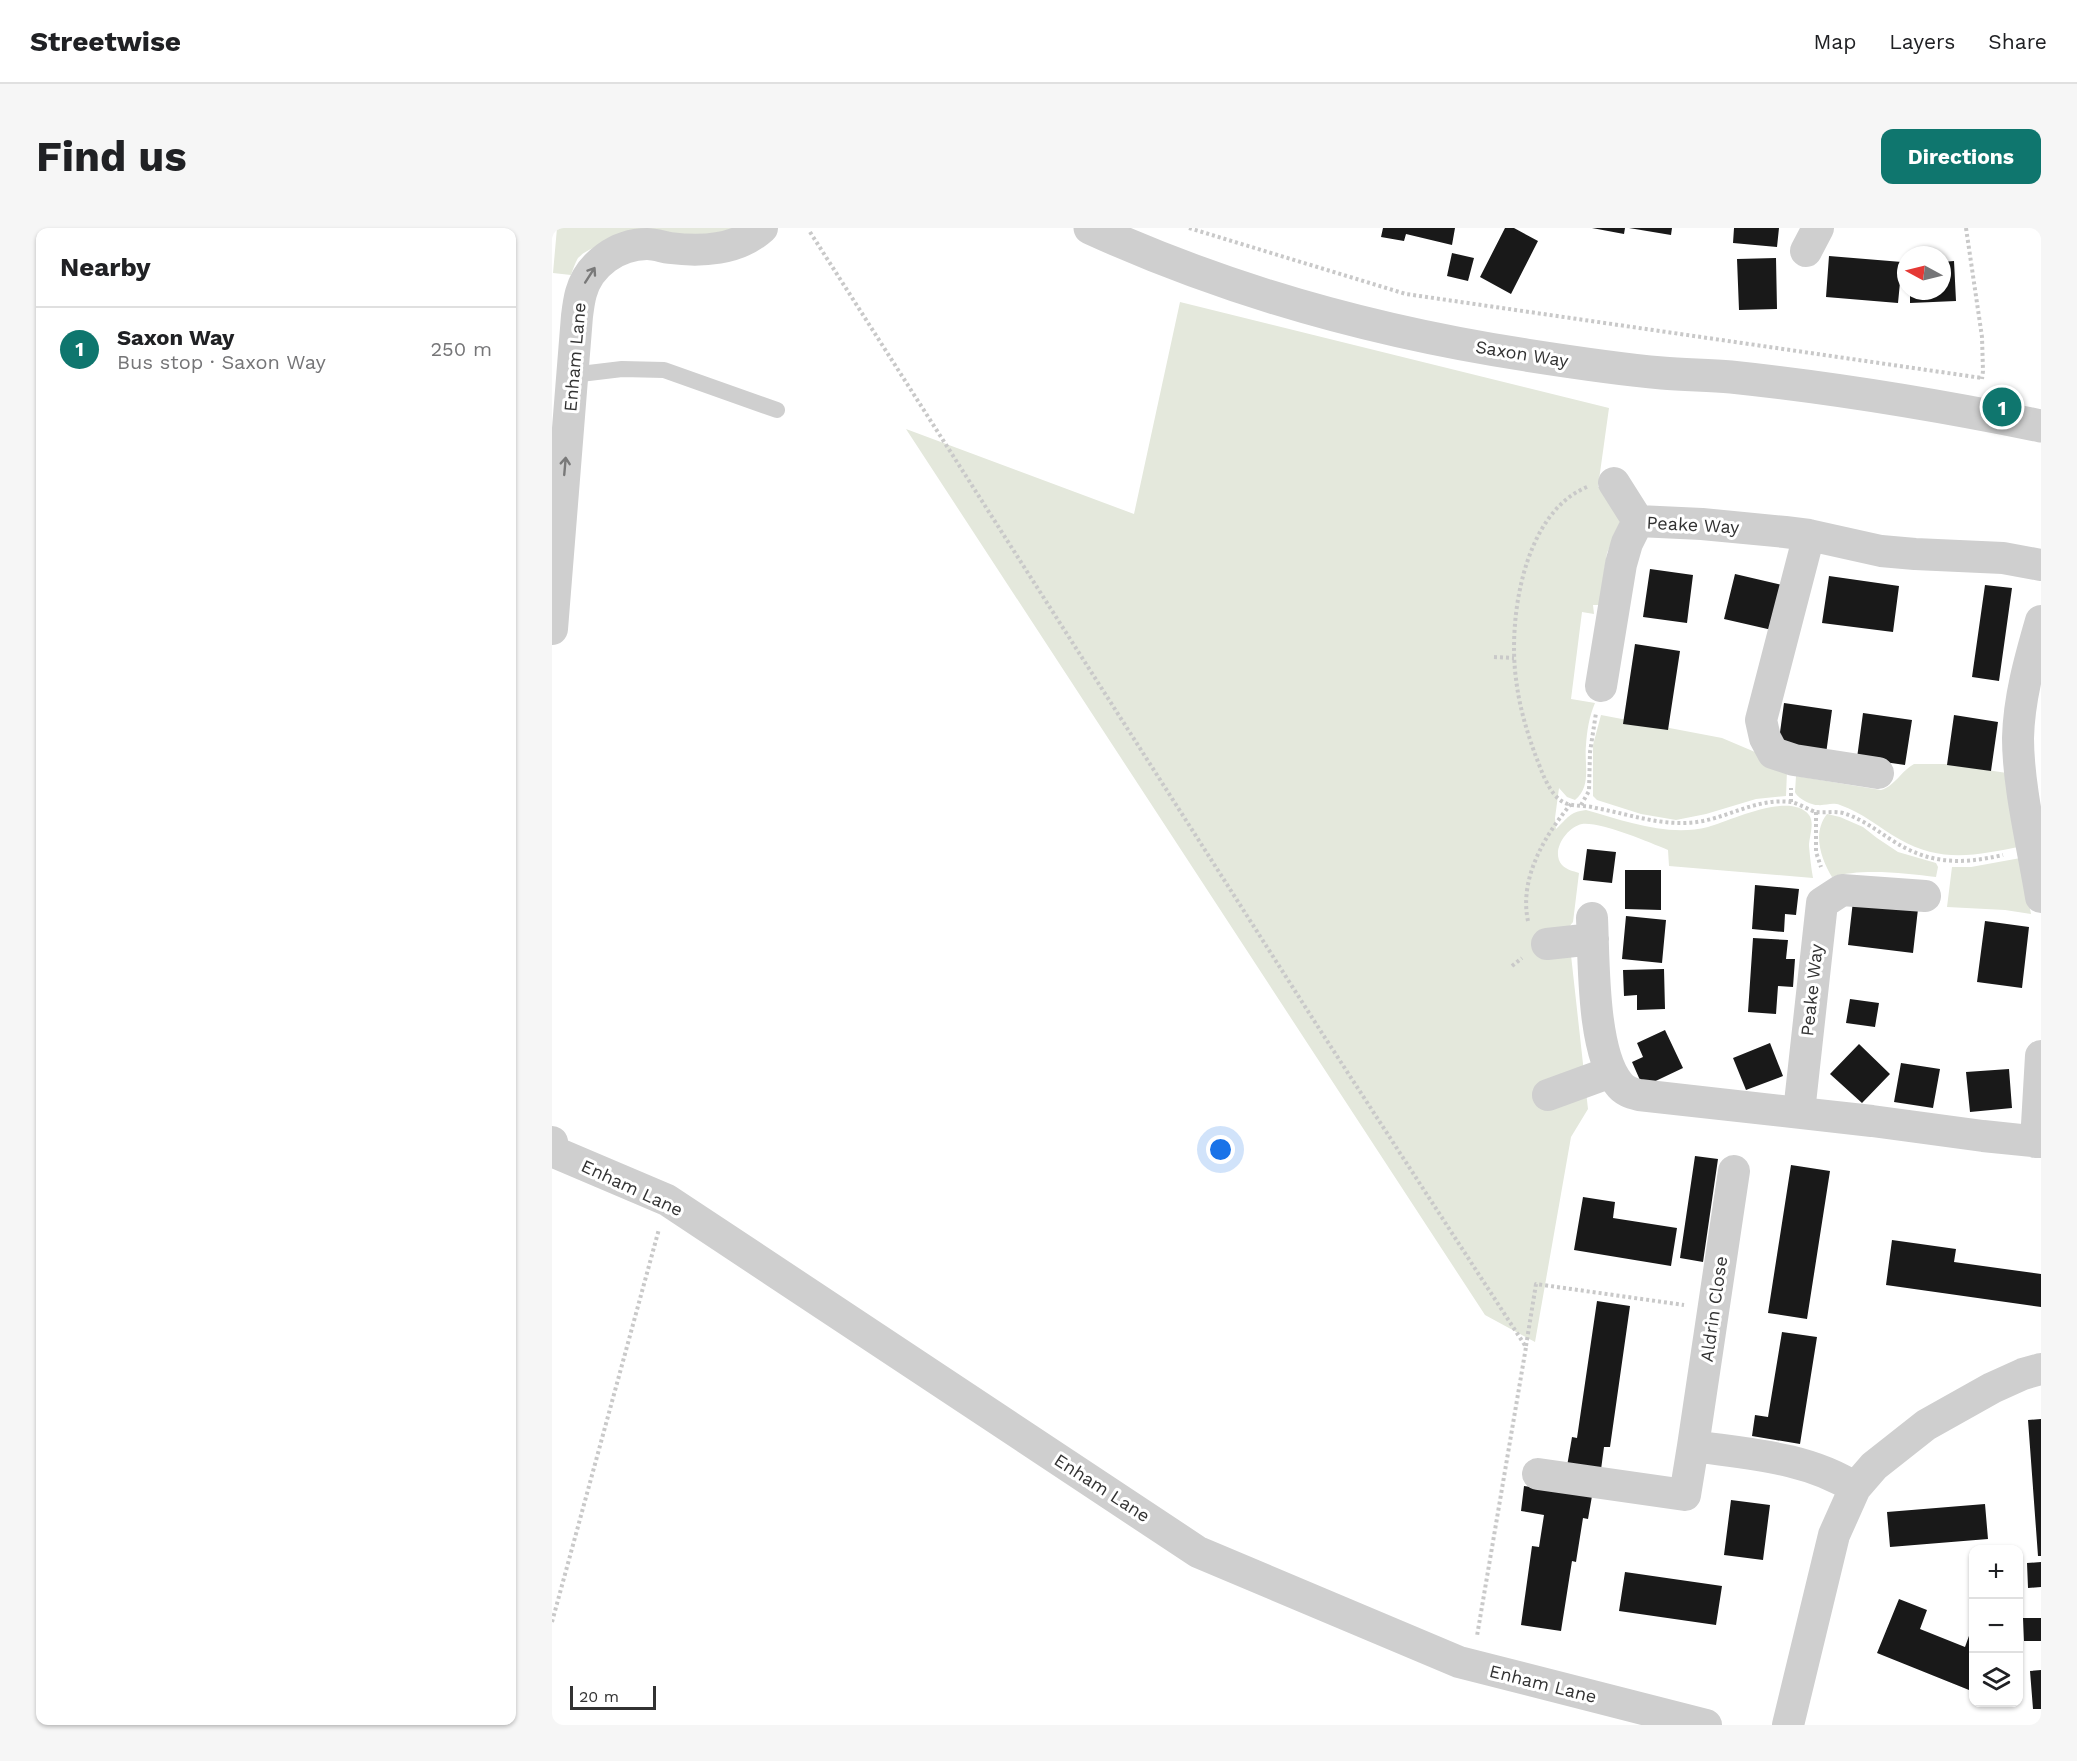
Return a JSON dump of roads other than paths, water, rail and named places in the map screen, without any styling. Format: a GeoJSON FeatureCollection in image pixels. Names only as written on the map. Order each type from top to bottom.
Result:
{"type":"FeatureCollection","features":[{"type":"Feature","properties":{"kind":"street","name":"Enham Lane"},"geometry":{"type":"LineString","coordinates":[[552,629],[572,375],[581,293],[591,271],[606,257],[625,248],[647,244],[694,250],[737,244],[753,236],[762,228]]}},
{"type":"Feature","properties":{"kind":"street","name":"Saxon Way"},"geometry":{"type":"LineString","coordinates":[[1090,228],[1194,271],[1255,292],[1384,329],[1576,363],[1827,389],[1976,412],[2041,426]]}},
{"type":"Feature","properties":{"kind":"street"},"geometry":{"type":"LineString","coordinates":[[1614,483],[1638,521]]}},
{"type":"Feature","properties":{"kind":"street","name":"Peake Way"},"geometry":{"type":"LineString","coordinates":[[1601,686],[1620,564],[1638,521],[1702,524],[1809,535],[1881,551],[2003,558],[2041,565]]}},
{"type":"Feature","properties":{"kind":"street"},"geometry":{"type":"LineString","coordinates":[[1809,535],[1761,720],[1765,738],[1773,753],[1794,760],[1878,773]]}},
{"type":"Feature","properties":{"kind":"street"},"geometry":{"type":"LineString","coordinates":[[2041,621],[2021,699],[2018,736],[2019,762],[2041,897]]}},
{"type":"Feature","properties":{"kind":"street","name":"Peake Way"},"geometry":{"type":"LineString","coordinates":[[1799,1112],[1822,903],[1842,890],[1925,896]]}},
{"type":"Feature","properties":{"kind":"street"},"geometry":{"type":"LineString","coordinates":[[1538,934],[1593,929],[1598,1018],[1604,1052],[1618,1084],[1627,1091],[1639,1095],[1799,1112],[2038,1142],[2041,1056]]}},
{"type":"Feature","properties":{"kind":"street"},"geometry":{"type":"LineString","coordinates":[[1548,1095],[1611,1072]]}},
{"type":"Feature","properties":{"kind":"street","name":"Enham Lane"},"geometry":{"type":"LineString","coordinates":[[552,1142],[554,1152],[667,1200],[1198,1551],[1459,1662],[1706,1725]]}},
{"type":"Feature","properties":{"kind":"street","name":"Aldrin Close"},"geometry":{"type":"LineString","coordinates":[[1538,1474],[1685,1495],[1734,1172]]}},
{"type":"Feature","properties":{"kind":"street"},"geometry":{"type":"LineString","coordinates":[[1788,1725],[1834,1535],[1855,1488],[1874,1466],[1926,1425],[1992,1388],[2041,1369]]}},
{"type":"Feature","properties":{"kind":"street"},"geometry":{"type":"LineString","coordinates":[[1693,1446],[1818,1469],[1830,1473],[1855,1488]]}},
{"type":"Feature","properties":{"kind":"lane"},"geometry":{"type":"LineString","coordinates":[[572,375],[622,369],[664,370],[777,410]]}},
{"type":"Feature","properties":{"kind":"place","name":"Saxon Way"},"geometry":{"type":"Point","coordinates":[2002,407]}}]}
